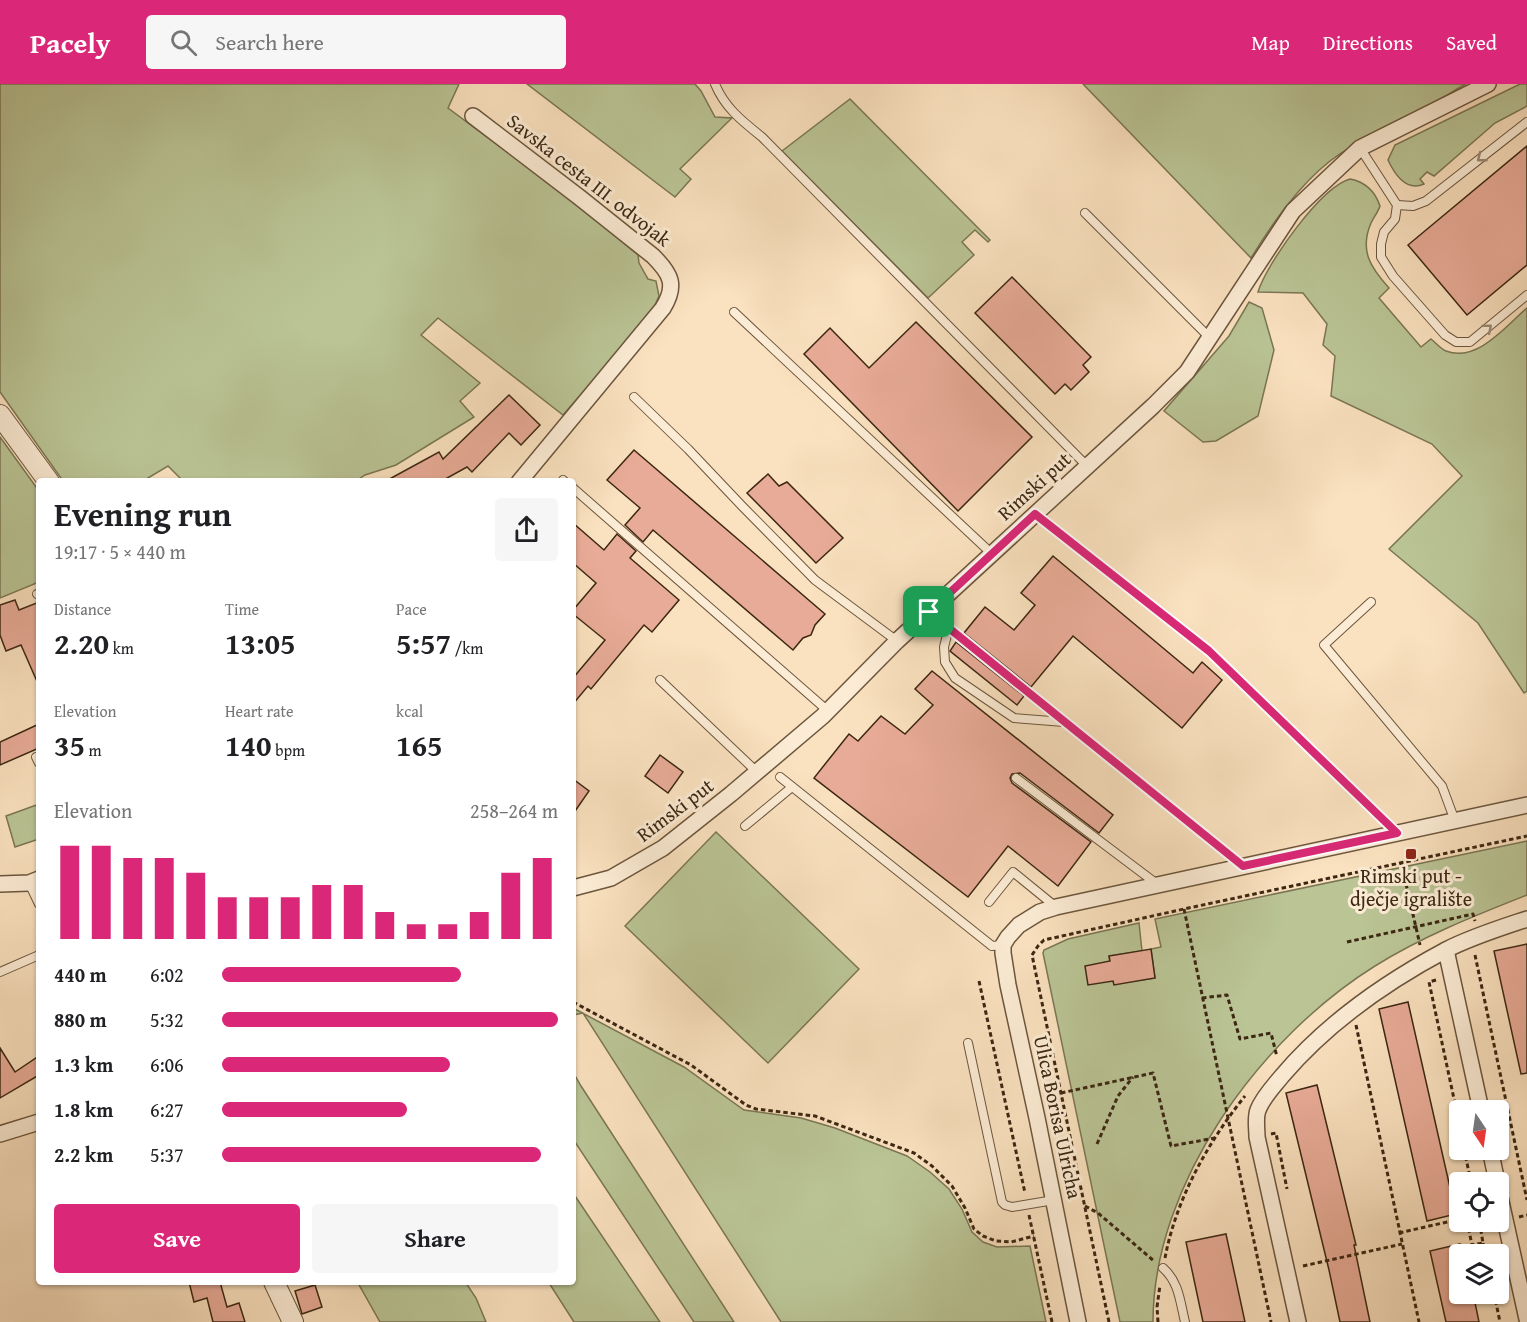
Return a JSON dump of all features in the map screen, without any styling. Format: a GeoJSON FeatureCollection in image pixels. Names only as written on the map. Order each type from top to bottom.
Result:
{"type":"FeatureCollection","features":[{"type":"Feature","properties":{"kind":"street","name":"Rimski put"},"geometry":{"type":"LineString","coordinates":[[576,887],[611,879],[663,848],[757,772],[828,711],[897,641],[1153,406],[1187,372],[1293,211],[1360,148],[1488,84]]}},
{"type":"Feature","properties":{"kind":"street","name":"Savska cesta III. odvojak"},"geometry":{"type":"LineString","coordinates":[[473,116],[653,256],[662,265],[671,285],[671,295],[663,308],[522,478]]}},
{"type":"Feature","properties":{"kind":"street"},"geometry":{"type":"LineString","coordinates":[[0,415],[45,478]]}},
{"type":"Feature","properties":{"kind":"street"},"geometry":{"type":"LineString","coordinates":[[1004,945],[1019,925],[1040,912],[1056,907],[1527,805]]}},
{"type":"Feature","properties":{"kind":"street"},"geometry":{"type":"LineString","coordinates":[[0,884],[34,881]]}},
{"type":"Feature","properties":{"kind":"street"},"geometry":{"type":"LineString","coordinates":[[1298,1322],[1257,1137],[1258,1110],[1265,1098],[1318,1037],[1353,1008],[1446,950],[1527,919]]}},
{"type":"Feature","properties":{"kind":"street","name":"Ulica Borisa Ulricha"},"geometry":{"type":"LineString","coordinates":[[1004,945],[1008,985],[1078,1322]]}},
{"type":"Feature","properties":{"kind":"street"},"geometry":{"type":"LineString","coordinates":[[1446,950],[1479,1100]]}},
{"type":"Feature","properties":{"kind":"street"},"geometry":{"type":"LineString","coordinates":[[0,1134],[36,1123]]}},
{"type":"Feature","properties":{"kind":"street"},"geometry":{"type":"LineString","coordinates":[[1508,1232],[1527,1319]]}},
{"type":"Feature","properties":{"kind":"street"},"geometry":{"type":"LineString","coordinates":[[275,1285],[292,1322]]}},
{"type":"Feature","properties":{"kind":"lane"},"geometry":{"type":"LineString","coordinates":[[715,84],[723,101],[733,114],[762,137],[1087,466]]}},
{"type":"Feature","properties":{"kind":"lane"},"geometry":{"type":"LineString","coordinates":[[1397,205],[1413,206],[1426,201],[1527,122]]}},
{"type":"Feature","properties":{"kind":"lane"},"geometry":{"type":"LineString","coordinates":[[1360,148],[1397,205],[1395,219],[1384,232],[1381,257],[1393,276],[1445,335],[1456,342],[1470,342],[1527,295]]}},
{"type":"Feature","properties":{"kind":"lane"},"geometry":{"type":"LineString","coordinates":[[1085,213],[1209,338]]}},
{"type":"Feature","properties":{"kind":"lane"},"geometry":{"type":"LineString","coordinates":[[734,312],[991,553]]}},
{"type":"Feature","properties":{"kind":"lane"},"geometry":{"type":"LineString","coordinates":[[634,397],[688,449],[815,580],[897,641]]}},
{"type":"Feature","properties":{"kind":"lane"},"geometry":{"type":"LineString","coordinates":[[576,491],[828,711]]}},
{"type":"Feature","properties":{"kind":"lane"},"geometry":{"type":"LineString","coordinates":[[1035,514],[1209,651],[1397,833]]}},
{"type":"Feature","properties":{"kind":"lane"},"geometry":{"type":"LineString","coordinates":[[1371,602],[1324,645],[1442,786],[1455,820]]}},
{"type":"Feature","properties":{"kind":"lane"},"geometry":{"type":"LineString","coordinates":[[929,612],[1243,866]]}},
{"type":"Feature","properties":{"kind":"lane"},"geometry":{"type":"LineString","coordinates":[[949,627],[944,647],[945,662],[955,678],[1014,718],[1065,722]]}},
{"type":"Feature","properties":{"kind":"lane"},"geometry":{"type":"LineString","coordinates":[[660,680],[757,772]]}},
{"type":"Feature","properties":{"kind":"lane"},"geometry":{"type":"LineString","coordinates":[[780,777],[992,946],[1004,945]]}},
{"type":"Feature","properties":{"kind":"lane"},"geometry":{"type":"LineString","coordinates":[[1016,778],[1157,884]]}},
{"type":"Feature","properties":{"kind":"lane"},"geometry":{"type":"LineString","coordinates":[[745,826],[792,787]]}},
{"type":"Feature","properties":{"kind":"lane"},"geometry":{"type":"LineString","coordinates":[[988,902],[1012,872],[1056,907]]}},
{"type":"Feature","properties":{"kind":"lane"},"geometry":{"type":"LineString","coordinates":[[0,972],[36,956]]}},
{"type":"Feature","properties":{"kind":"lane"},"geometry":{"type":"LineString","coordinates":[[968,1043],[1002,1202],[1005,1206],[1012,1207],[1054,1200]]}},
{"type":"Feature","properties":{"kind":"lane"},"geometry":{"type":"LineString","coordinates":[[1163,1268],[1172,1276],[1177,1285],[1185,1322]]}},
{"type":"Feature","properties":{"kind":"path"},"geometry":{"type":"LineString","coordinates":[[1109,1322],[1032,955],[1038,946],[1044,940],[1527,836]]}},
{"type":"Feature","properties":{"kind":"path"},"geometry":{"type":"LineString","coordinates":[[1401,862],[1421,949]]}},
{"type":"Feature","properties":{"kind":"path"},"geometry":{"type":"LineString","coordinates":[[1184,909],[1271,1322]]}},
{"type":"Feature","properties":{"kind":"path"},"geometry":{"type":"LineString","coordinates":[[1347,942],[1473,914],[1475,922]]}},
{"type":"Feature","properties":{"kind":"path"},"geometry":{"type":"LineString","coordinates":[[1473,950],[1527,1200]]}},
{"type":"Feature","properties":{"kind":"path"},"geometry":{"type":"LineString","coordinates":[[1438,979],[1430,982],[1454,1100]]}},
{"type":"Feature","properties":{"kind":"path"},"geometry":{"type":"LineString","coordinates":[[979,981],[1026,1198]]}},
{"type":"Feature","properties":{"kind":"path"},"geometry":{"type":"LineString","coordinates":[[1202,998],[1227,995],[1240,1039],[1271,1033],[1277,1059]]}},
{"type":"Feature","properties":{"kind":"path"},"geometry":{"type":"LineString","coordinates":[[576,1004],[690,1065],[746,1105],[756,1109],[815,1116],[914,1153],[932,1166],[952,1186],[974,1228],[983,1236],[996,1241],[1011,1242],[1034,1236]]}},
{"type":"Feature","properties":{"kind":"path"},"geometry":{"type":"LineString","coordinates":[[1355,1021],[1419,1322]]}},
{"type":"Feature","properties":{"kind":"path"},"geometry":{"type":"LineString","coordinates":[[1061,1093],[1153,1073],[1171,1146],[1215,1138]]}},
{"type":"Feature","properties":{"kind":"path"},"geometry":{"type":"LineString","coordinates":[[1097,1144],[1118,1096],[1134,1077]]}},
{"type":"Feature","properties":{"kind":"path"},"geometry":{"type":"LineString","coordinates":[[1085,1206],[1098,1213],[1163,1268]]}},
{"type":"Feature","properties":{"kind":"path"},"geometry":{"type":"LineString","coordinates":[[1029,1214],[1052,1322]]}},
{"type":"Feature","properties":{"kind":"path"},"geometry":{"type":"LineString","coordinates":[[1399,1233],[1449,1222]]}},
{"type":"Feature","properties":{"kind":"path"},"geometry":{"type":"LineString","coordinates":[[1469,1232],[1472,1245],[1483,1243],[1481,1232]]}},
{"type":"Feature","properties":{"kind":"path"},"geometry":{"type":"LineString","coordinates":[[1295,1268],[1402,1244]]}},
{"type":"Feature","properties":{"kind":"path"},"geometry":{"type":"LineString","coordinates":[[1496,1304],[1500,1322]]}},
{"type":"Feature","properties":{"kind":"green space"},"geometry":{"type":"Polygon","coordinates":[[[0,84],[459,84],[448,108],[577,204],[638,255],[639,263],[648,279],[656,281],[659,296],[651,314],[563,415],[438,318],[421,335],[480,383],[460,401],[474,417],[396,465],[360,478],[180,478],[168,466],[148,478],[61,478],[0,392],[0,84]]]}},
{"type":"Feature","properties":{"kind":"green space"},"geometry":{"type":"Polygon","coordinates":[[[527,84],[695,84],[715,117],[732,118],[680,169],[691,179],[675,197],[527,84]]]}},
{"type":"Feature","properties":{"kind":"green space"},"geometry":{"type":"Polygon","coordinates":[[[1083,84],[1466,84],[1371,135],[1330,161],[1296,194],[1251,258],[1083,84]]]}},
{"type":"Feature","properties":{"kind":"green space"},"geometry":{"type":"Polygon","coordinates":[[[1520,84],[1527,84],[1527,106],[1495,123],[1434,176],[1427,172],[1420,179],[1424,184],[1412,186],[1407,184],[1394,171],[1388,160],[1395,145],[1520,84]]]}},
{"type":"Feature","properties":{"kind":"green space"},"geometry":{"type":"Polygon","coordinates":[[[850,99],[990,240],[988,242],[975,230],[962,242],[974,255],[928,298],[782,151],[850,99]]]}},
{"type":"Feature","properties":{"kind":"green space"},"geometry":{"type":"Polygon","coordinates":[[[1350,179],[1361,182],[1369,188],[1380,206],[1371,223],[1366,242],[1372,266],[1389,288],[1379,298],[1421,347],[1431,339],[1446,351],[1469,352],[1490,341],[1527,308],[1527,691],[1524,693],[1478,623],[1389,549],[1462,476],[1432,444],[1331,396],[1335,356],[1323,345],[1327,324],[1303,293],[1258,292],[1272,263],[1296,228],[1325,196],[1350,179]]]}},
{"type":"Feature","properties":{"kind":"green space"},"geometry":{"type":"Polygon","coordinates":[[[1249,302],[1262,308],[1274,350],[1258,416],[1216,441],[1203,442],[1164,411],[1229,336],[1249,302]]]}},
{"type":"Feature","properties":{"kind":"green space"},"geometry":{"type":"Polygon","coordinates":[[[0,437],[36,487],[36,583],[0,598],[0,437]]]}},
{"type":"Feature","properties":{"kind":"green space"},"geometry":{"type":"Polygon","coordinates":[[[36,805],[36,840],[15,847],[6,816],[36,805]]]}},
{"type":"Feature","properties":{"kind":"green space"},"geometry":{"type":"Polygon","coordinates":[[[716,832],[859,969],[768,1063],[625,926],[716,832]]]}},
{"type":"Feature","properties":{"kind":"green space"},"geometry":{"type":"Polygon","coordinates":[[[1527,841],[1527,895],[1430,936],[1375,966],[1333,996],[1292,1032],[1255,1073],[1221,1118],[1193,1167],[1172,1218],[1158,1270],[1153,1322],[1120,1322],[1044,950],[1068,939],[1139,923],[1142,951],[1109,956],[1114,984],[1155,978],[1151,949],[1161,947],[1155,919],[1527,841]]]}},
{"type":"Feature","properties":{"kind":"green space"},"geometry":{"type":"Polygon","coordinates":[[[583,1013],[684,1067],[744,1110],[801,1118],[835,1128],[907,1156],[949,1189],[962,1209],[972,1232],[983,1242],[997,1247],[1030,1246],[1046,1322],[781,1322],[583,1013]]]}},
{"type":"Feature","properties":{"kind":"green space"},"geometry":{"type":"Polygon","coordinates":[[[576,1077],[734,1322],[694,1322],[576,1144],[576,1077]]]}},
{"type":"Feature","properties":{"kind":"green space"},"geometry":{"type":"Polygon","coordinates":[[[576,1197],[660,1322],[574,1322],[550,1285],[576,1285],[576,1197]]]}},
{"type":"Feature","properties":{"kind":"green space"},"geometry":{"type":"Polygon","coordinates":[[[359,1285],[467,1285],[476,1298],[486,1322],[380,1322],[359,1285]]]}},
{"type":"Feature","properties":{"kind":"building"},"geometry":{"type":"Polygon","coordinates":[[[1527,146],[1527,265],[1467,315],[1408,245],[1527,146]]]}},
{"type":"Feature","properties":{"kind":"building"},"geometry":{"type":"Polygon","coordinates":[[[1012,277],[1091,357],[1083,365],[1089,372],[1071,390],[1065,384],[1055,394],[975,313],[1012,277]]]}},
{"type":"Feature","properties":{"kind":"building"},"geometry":{"type":"Polygon","coordinates":[[[916,322],[1032,437],[958,511],[804,354],[830,328],[869,368],[916,322]]]}},
{"type":"Feature","properties":{"kind":"building"},"geometry":{"type":"Polygon","coordinates":[[[509,395],[540,425],[521,445],[509,433],[472,472],[467,467],[447,478],[391,478],[439,452],[443,459],[509,395]]]}},
{"type":"Feature","properties":{"kind":"building"},"geometry":{"type":"Polygon","coordinates":[[[634,450],[825,614],[815,625],[811,635],[803,638],[793,650],[653,530],[643,542],[625,525],[640,508],[607,480],[634,450]]]}},
{"type":"Feature","properties":{"kind":"building"},"geometry":{"type":"Polygon","coordinates":[[[768,474],[779,486],[787,482],[843,538],[816,563],[747,493],[768,474]]]}},
{"type":"Feature","properties":{"kind":"building"},"geometry":{"type":"Polygon","coordinates":[[[576,526],[604,550],[617,534],[636,551],[630,558],[679,600],[652,632],[644,625],[591,689],[588,686],[576,700],[576,674],[605,640],[576,616],[576,606],[596,583],[576,566],[576,526]]]}},
{"type":"Feature","properties":{"kind":"building"},"geometry":{"type":"Polygon","coordinates":[[[1053,556],[1193,673],[1202,662],[1222,680],[1182,728],[1073,636],[1031,687],[964,633],[985,607],[1014,630],[1035,605],[1021,593],[1053,556]]]}},
{"type":"Feature","properties":{"kind":"building"},"geometry":{"type":"Polygon","coordinates":[[[15,600],[19,610],[36,603],[36,679],[21,645],[6,651],[0,635],[0,605],[15,600]]]}},
{"type":"Feature","properties":{"kind":"building"},"geometry":{"type":"Polygon","coordinates":[[[956,642],[1024,696],[1017,705],[950,651],[956,642]]]}},
{"type":"Feature","properties":{"kind":"building"},"geometry":{"type":"Polygon","coordinates":[[[932,671],[1113,815],[1099,833],[1020,773],[1012,774],[1010,778],[1012,783],[1091,842],[1058,886],[1008,846],[968,897],[814,778],[849,734],[858,741],[881,716],[905,734],[933,705],[915,689],[932,671]]]}},
{"type":"Feature","properties":{"kind":"building"},"geometry":{"type":"Polygon","coordinates":[[[36,725],[36,749],[0,765],[0,742],[36,725]]]}},
{"type":"Feature","properties":{"kind":"building"},"geometry":{"type":"Polygon","coordinates":[[[660,755],[683,772],[668,793],[645,776],[660,755]]]}},
{"type":"Feature","properties":{"kind":"building"},"geometry":{"type":"Polygon","coordinates":[[[576,781],[589,791],[576,810],[576,781]]]}},
{"type":"Feature","properties":{"kind":"building"},"geometry":{"type":"Polygon","coordinates":[[[1527,944],[1527,1073],[1521,1074],[1494,951],[1527,944]]]}},
{"type":"Feature","properties":{"kind":"building"},"geometry":{"type":"Polygon","coordinates":[[[1151,949],[1155,978],[1114,985],[1113,981],[1088,985],[1085,966],[1110,961],[1109,956],[1151,949]]]}},
{"type":"Feature","properties":{"kind":"building"},"geometry":{"type":"Polygon","coordinates":[[[1408,1002],[1449,1183],[1449,1216],[1427,1221],[1379,1009],[1408,1002]]]}},
{"type":"Feature","properties":{"kind":"building"},"geometry":{"type":"Polygon","coordinates":[[[0,1048],[15,1072],[36,1058],[36,1077],[0,1098],[0,1048]]]}},
{"type":"Feature","properties":{"kind":"building"},"geometry":{"type":"Polygon","coordinates":[[[1317,1085],[1356,1245],[1354,1245],[1370,1322],[1340,1322],[1286,1093],[1317,1085]]]}},
{"type":"Feature","properties":{"kind":"building"},"geometry":{"type":"Polygon","coordinates":[[[1226,1234],[1245,1322],[1203,1322],[1186,1242],[1226,1234]]]}},
{"type":"Feature","properties":{"kind":"building"},"geometry":{"type":"Polygon","coordinates":[[[1449,1247],[1449,1304],[1475,1304],[1479,1322],[1446,1322],[1430,1251],[1449,1247]]]}},
{"type":"Feature","properties":{"kind":"building"},"geometry":{"type":"Polygon","coordinates":[[[190,1285],[221,1285],[227,1307],[239,1303],[245,1322],[213,1322],[207,1298],[194,1302],[190,1285]]]}},
{"type":"Feature","properties":{"kind":"building"},"geometry":{"type":"Polygon","coordinates":[[[315,1285],[322,1307],[302,1314],[295,1291],[315,1285]]]}},
{"type":"Feature","properties":{"kind":"place","name":"Rimski put - dječje igralište"},"geometry":{"type":"Point","coordinates":[1411,854]}},
{"type":"Feature","properties":{"kind":"route"},"geometry":{"type":"LineString","coordinates":[[1035,514],[1209,651],[1397,833],[1243,866],[929,612],[1035,514]]}}]}
